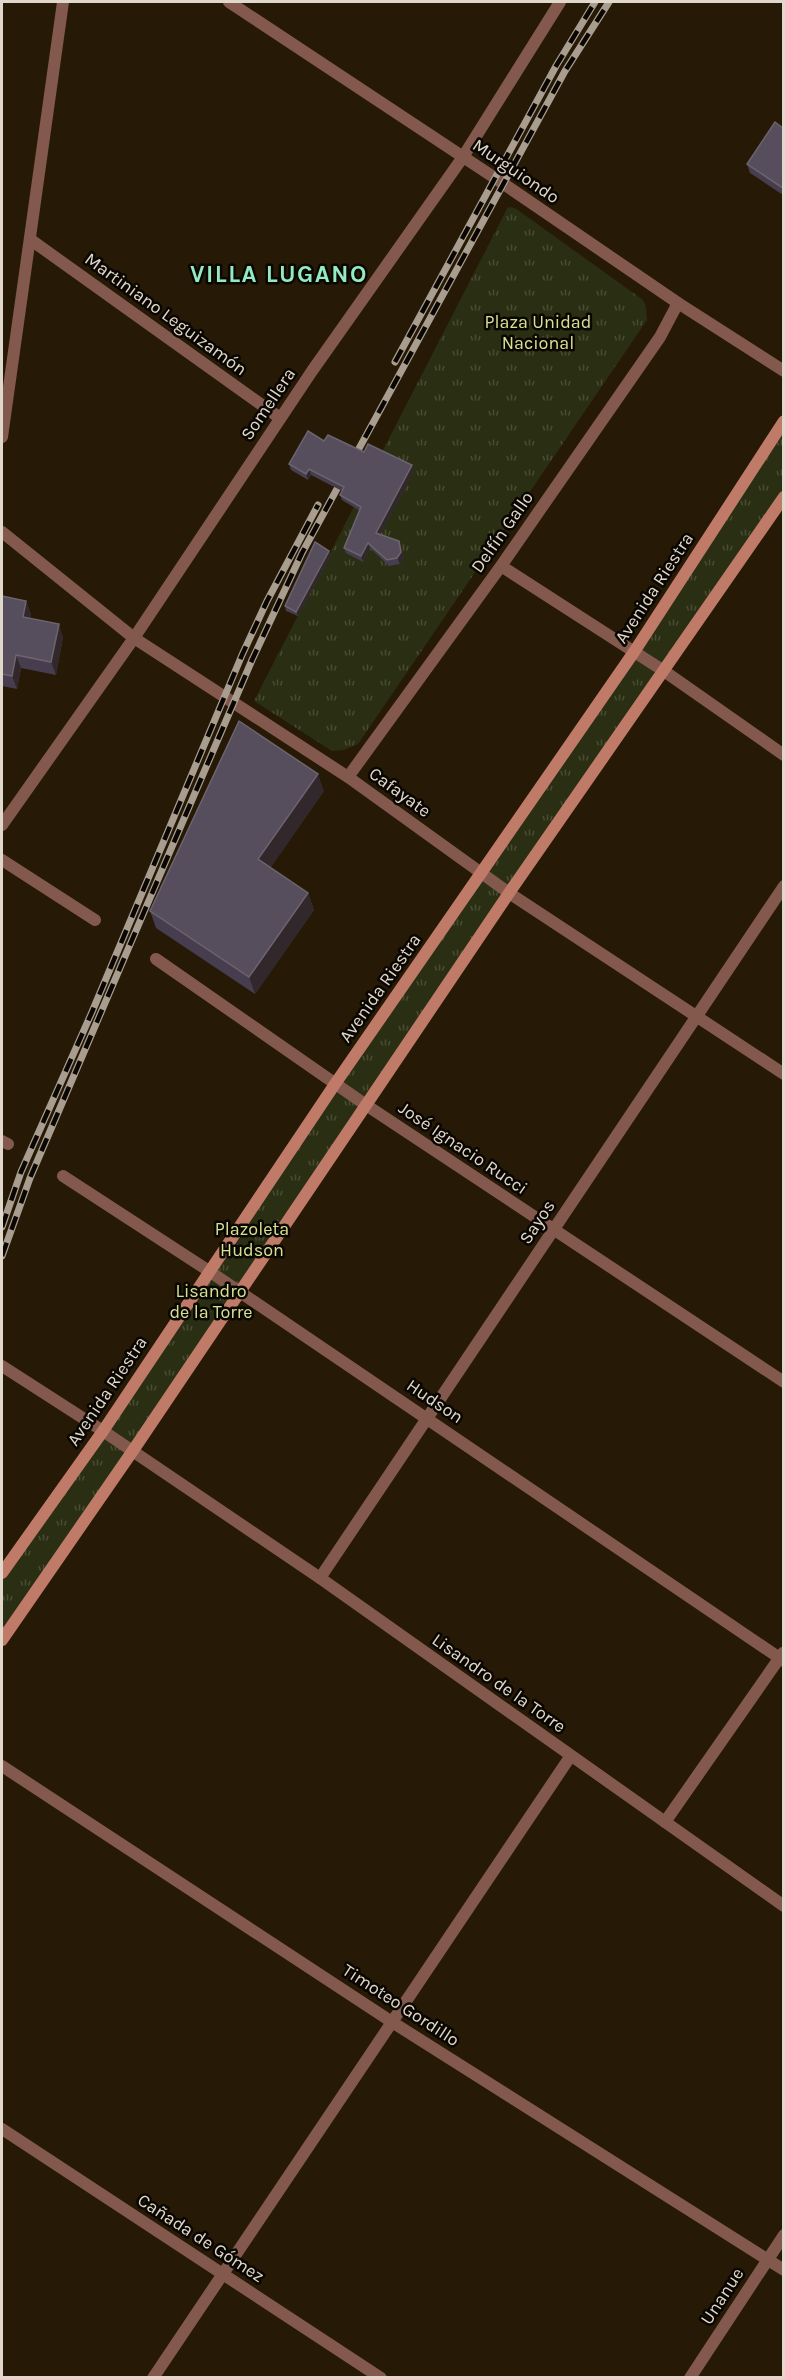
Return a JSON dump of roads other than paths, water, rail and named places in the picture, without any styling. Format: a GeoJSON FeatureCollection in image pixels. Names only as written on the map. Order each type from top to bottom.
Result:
{"type":"FeatureCollection","features":[{"type":"Feature","properties":{"kind":"main road","name":"Avenida Riestra"},"geometry":{"type":"LineString","coordinates":[[2,1574],[103,1431],[335,1084],[634,652],[783,421]]}},
{"type":"Feature","properties":{"kind":"main road"},"geometry":{"type":"LineString","coordinates":[[2,1640],[132,1452],[509,893],[783,498]]}},
{"type":"Feature","properties":{"kind":"street"},"geometry":{"type":"LineString","coordinates":[[2,437],[63,2]]}},
{"type":"Feature","properties":{"kind":"street","name":"Murguiondo"},"geometry":{"type":"LineString","coordinates":[[229,2],[783,371]]}},
{"type":"Feature","properties":{"kind":"street","name":"Somellera"},"geometry":{"type":"LineString","coordinates":[[2,825],[134,638],[280,418],[463,158],[560,2]]}},
{"type":"Feature","properties":{"kind":"street","name":"Martiniano Leguizamón"},"geometry":{"type":"LineString","coordinates":[[31,240],[280,418]]}},
{"type":"Feature","properties":{"kind":"street","name":"Delfín Gallo"},"geometry":{"type":"LineString","coordinates":[[348,777],[501,566],[660,337],[678,303]]}},
{"type":"Feature","properties":{"kind":"street","name":"Cafayate"},"geometry":{"type":"LineString","coordinates":[[2,532],[134,638],[348,777],[509,893],[783,1074]]}},
{"type":"Feature","properties":{"kind":"street"},"geometry":{"type":"LineString","coordinates":[[501,566],[664,671],[783,755]]}},
{"type":"Feature","properties":{"kind":"street"},"geometry":{"type":"LineString","coordinates":[[2,860],[95,920]]}},
{"type":"Feature","properties":{"kind":"street","name":"Sayos"},"geometry":{"type":"LineString","coordinates":[[320,1578],[783,886]]}},
{"type":"Feature","properties":{"kind":"street","name":"José Ignacio Rucci"},"geometry":{"type":"LineString","coordinates":[[156,959],[366,1105],[783,1382]]}},
{"type":"Feature","properties":{"kind":"street","name":"Hudson"},"geometry":{"type":"LineString","coordinates":[[63,1176],[209,1271],[782,1657]]}},
{"type":"Feature","properties":{"kind":"street"},"geometry":{"type":"LineString","coordinates":[[2,1366],[103,1431]]}},
{"type":"Feature","properties":{"kind":"street","name":"Lisandro de la Torre"},"geometry":{"type":"LineString","coordinates":[[103,1431],[320,1578],[783,1906]]}},
{"type":"Feature","properties":{"kind":"street"},"geometry":{"type":"LineString","coordinates":[[665,1822],[782,1657]]}},
{"type":"Feature","properties":{"kind":"street"},"geometry":{"type":"LineString","coordinates":[[153,2378],[570,1756]]}},
{"type":"Feature","properties":{"kind":"street","name":"Timoteo Gordillo"},"geometry":{"type":"LineString","coordinates":[[2,1766],[392,2022],[783,2270]]}},
{"type":"Feature","properties":{"kind":"street","name":"Cañada de Gómez"},"geometry":{"type":"LineString","coordinates":[[2,2129],[381,2378]]}},
{"type":"Feature","properties":{"kind":"street","name":"Unanue"},"geometry":{"type":"LineString","coordinates":[[690,2378],[783,2235]]}},
{"type":"Feature","properties":{"kind":"railway"},"geometry":{"type":"LineString","coordinates":[[395,362],[556,66],[595,2]]}},
{"type":"Feature","properties":{"kind":"railway"},"geometry":{"type":"LineString","coordinates":[[2,1256],[30,1178],[252,660],[302,553],[565,71],[609,2]]}},
{"type":"Feature","properties":{"kind":"railway"},"geometry":{"type":"LineString","coordinates":[[2,1227],[21,1172],[92,1012],[242,655],[267,601],[318,505]]}},
{"type":"Feature","properties":{"kind":"district","name":"VILLA LUGANO"},"geometry":{"type":"Point","coordinates":[279,274]}},
{"type":"Feature","properties":{"kind":"park label","name":"Plaza Unidad Nacional"},"geometry":{"type":"Point","coordinates":[538,332]}},
{"type":"Feature","properties":{"kind":"park label","name":"Plazoleta Hudson"},"geometry":{"type":"Point","coordinates":[252,1239]}}]}
